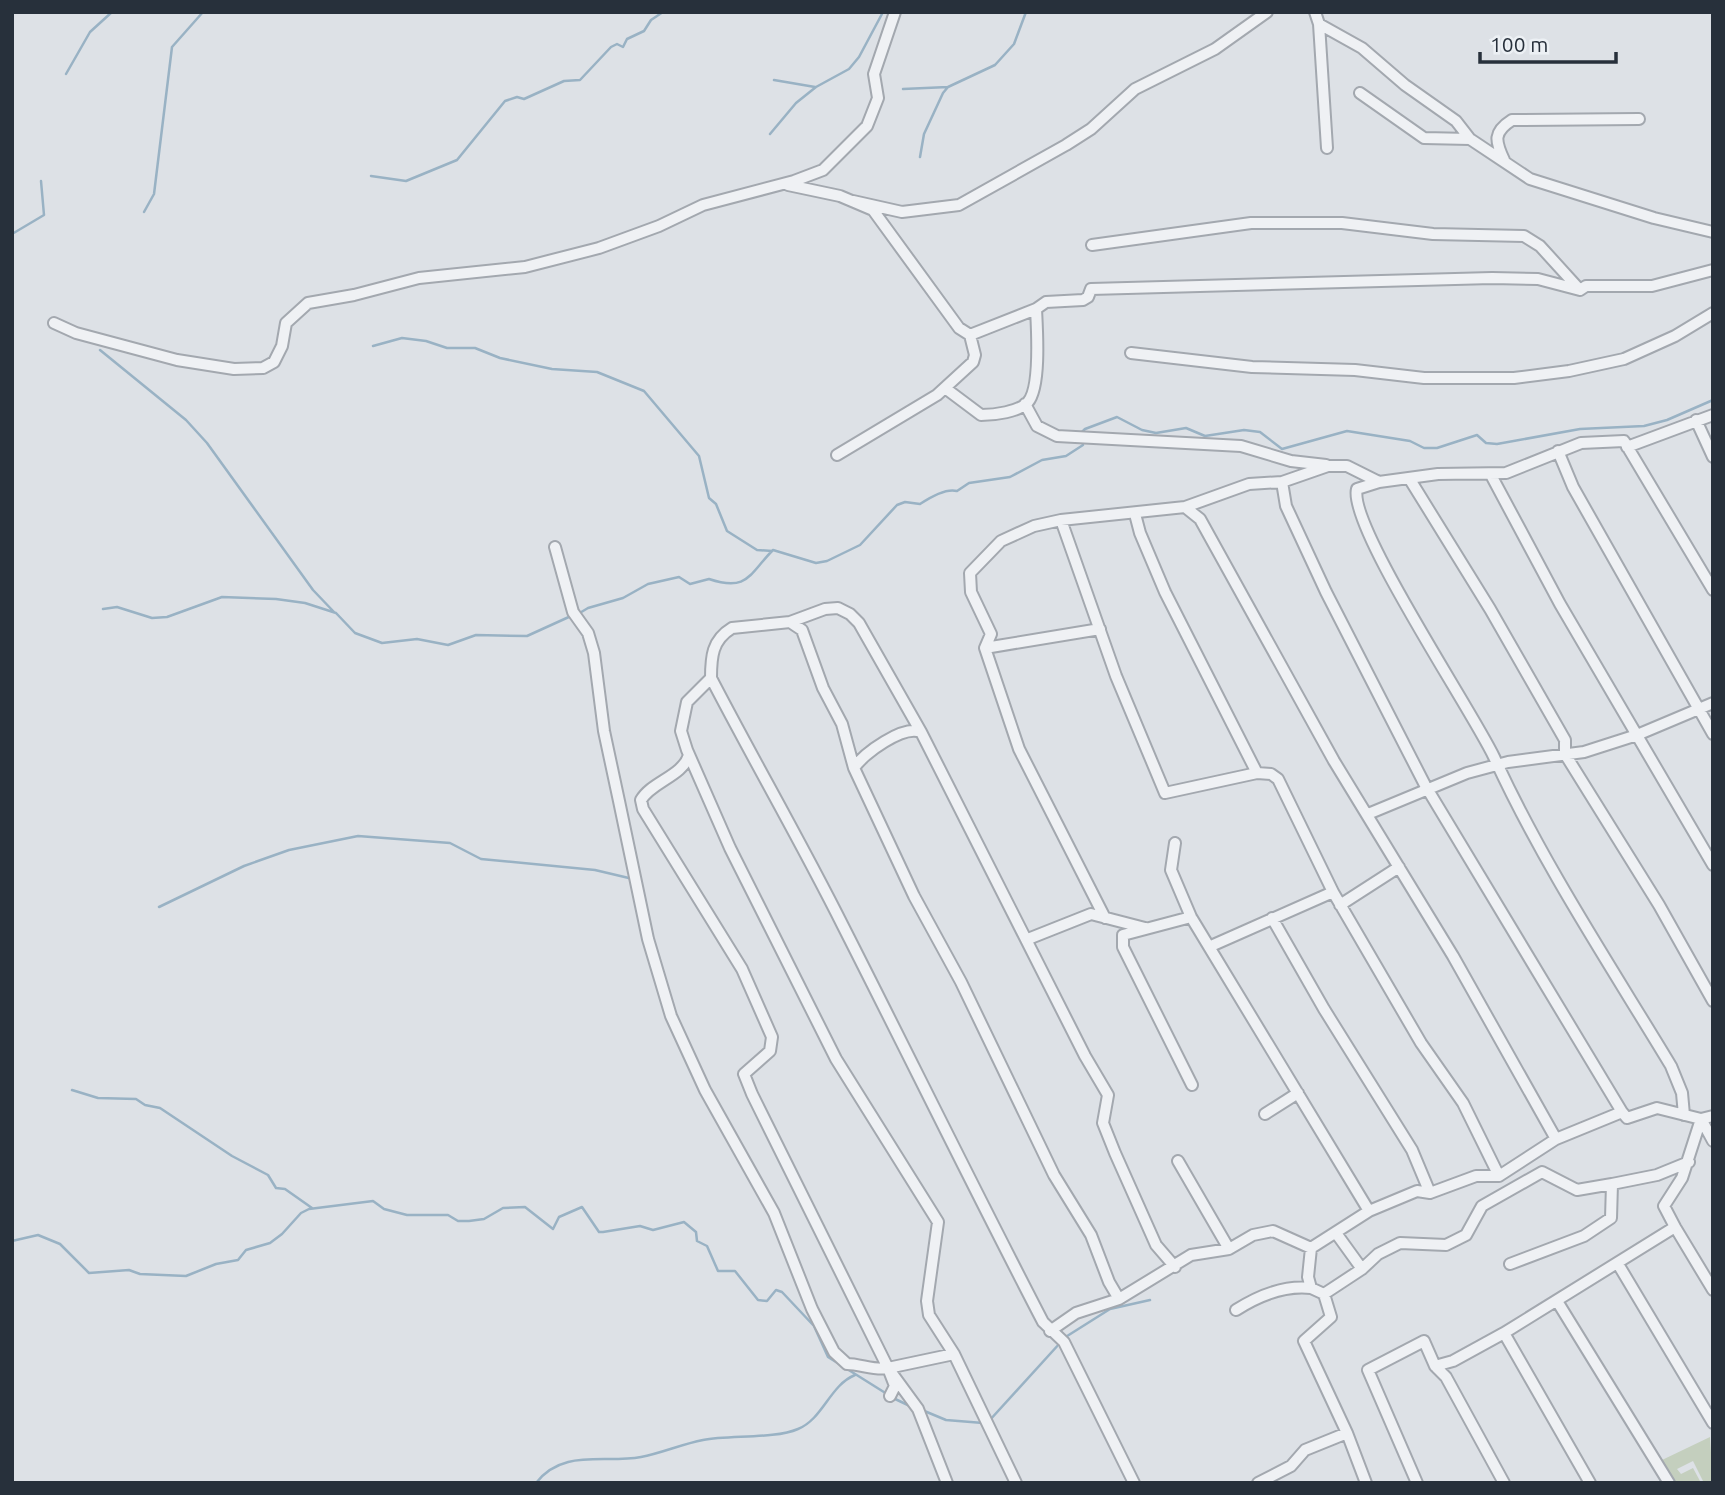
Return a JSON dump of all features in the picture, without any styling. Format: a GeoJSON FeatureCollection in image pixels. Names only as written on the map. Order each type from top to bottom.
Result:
{"type":"FeatureCollection","features":[{"type":"Feature","properties":{"kind":"street"},"geometry":{"type":"LineString","coordinates":[[54,323],[76,333],[177,360],[234,369],[263,368],[274,362],[282,345],[286,323],[307,303],[354,295],[419,278],[525,267],[611,243],[659,226],[703,205],[782,185],[823,170],[867,126],[878,98],[874,74],[895,12]]}},
{"type":"Feature","properties":{"kind":"street"},"geometry":{"type":"LineString","coordinates":[[782,185],[814,190],[902,212],[959,205],[1066,145],[1091,129],[1135,89],[1216,49],[1267,12]]}},
{"type":"Feature","properties":{"kind":"street"},"geometry":{"type":"LineString","coordinates":[[1315,12],[1319,24],[1327,148]]}},
{"type":"Feature","properties":{"kind":"street"},"geometry":{"type":"LineString","coordinates":[[1319,24],[1362,48],[1405,85],[1456,121],[1470,139],[1505,163],[1548,186],[1713,232]]}},
{"type":"Feature","properties":{"kind":"street"},"geometry":{"type":"LineString","coordinates":[[1360,93],[1424,138],[1470,139]]}},
{"type":"Feature","properties":{"kind":"street"},"geometry":{"type":"LineString","coordinates":[[1505,163],[1495,140],[1498,131],[1512,120],[1639,120]]}},
{"type":"Feature","properties":{"kind":"street"},"geometry":{"type":"LineString","coordinates":[[837,455],[945,388],[975,359],[970,335],[959,328],[878,216],[853,201]]}},
{"type":"Feature","properties":{"kind":"street"},"geometry":{"type":"LineString","coordinates":[[1091,245],[1251,223],[1342,223],[1433,234],[1513,234],[1524,236],[1540,246],[1580,290]]}},
{"type":"Feature","properties":{"kind":"street"},"geometry":{"type":"LineString","coordinates":[[970,335],[1036,309],[1046,302],[1083,300],[1088,298],[1091,289],[1492,278],[1538,279],[1580,290],[1586,286],[1652,286],[1713,270]]}},
{"type":"Feature","properties":{"kind":"street"},"geometry":{"type":"LineString","coordinates":[[945,388],[981,415],[1025,404],[1030,400],[1039,353],[1036,309]]}},
{"type":"Feature","properties":{"kind":"street"},"geometry":{"type":"LineString","coordinates":[[1131,353],[1252,368],[1355,370],[1424,378],[1514,378],[1569,371],[1624,359],[1675,336],[1713,313]]}},
{"type":"Feature","properties":{"kind":"street"},"geometry":{"type":"LineString","coordinates":[[1025,404],[1037,426],[1057,436],[1241,446],[1291,461],[1347,466],[1379,482]]}},
{"type":"Feature","properties":{"kind":"street"},"geometry":{"type":"LineString","coordinates":[[1627,447],[1713,415]]}},
{"type":"Feature","properties":{"kind":"street"},"geometry":{"type":"LineString","coordinates":[[1696,420],[1713,457]]}},
{"type":"Feature","properties":{"kind":"street"},"geometry":{"type":"LineString","coordinates":[[1684,1115],[1682,1093],[1671,1066],[1558,880],[1362,522],[1354,497],[1357,489],[1379,482],[1438,474],[1506,473],[1581,443],[1624,441],[1713,590]]}},
{"type":"Feature","properties":{"kind":"street"},"geometry":{"type":"LineString","coordinates":[[1558,451],[1573,486],[1713,734]]}},
{"type":"Feature","properties":{"kind":"street"},"geometry":{"type":"LineString","coordinates":[[1105,918],[1019,750],[985,648],[991,634],[971,592],[970,573],[1001,541],[1034,526],[1091,514],[1135,513],[1172,506],[1185,507],[1249,484],[1282,482],[1328,466]]}},
{"type":"Feature","properties":{"kind":"street"},"geometry":{"type":"LineString","coordinates":[[1491,475],[1560,604],[1713,865]]}},
{"type":"Feature","properties":{"kind":"street"},"geometry":{"type":"LineString","coordinates":[[1409,478],[1490,609],[1565,740],[1565,754],[1659,905],[1713,1001]]}},
{"type":"Feature","properties":{"kind":"street"},"geometry":{"type":"LineString","coordinates":[[1282,482],[1286,506],[1326,592],[1429,789],[1622,1112],[1628,1118],[1657,1108],[1707,1118]]}},
{"type":"Feature","properties":{"kind":"street"},"geometry":{"type":"LineString","coordinates":[[1185,507],[1200,519],[1334,761],[1368,814],[1556,1139]]}},
{"type":"Feature","properties":{"kind":"street"},"geometry":{"type":"LineString","coordinates":[[1135,513],[1140,533],[1165,592],[1257,773]]}},
{"type":"Feature","properties":{"kind":"street"},"geometry":{"type":"LineString","coordinates":[[1061,520],[1100,629],[1165,793],[1257,773],[1271,774],[1278,779],[1340,905],[1421,1043],[1463,1103],[1499,1176]]}},
{"type":"Feature","properties":{"kind":"street"},"geometry":{"type":"LineString","coordinates":[[555,547],[573,612],[588,633],[594,653],[604,732],[648,939],[671,1016],[705,1090],[774,1213],[812,1309],[834,1352],[847,1364],[863,1364],[881,1370],[954,1354]]}},
{"type":"Feature","properties":{"kind":"street"},"geometry":{"type":"LineString","coordinates":[[1134,1483],[1064,1342],[1049,1331],[897,1038],[831,903],[711,678],[715,643],[723,634],[732,628],[790,622],[825,609],[838,608],[859,623],[921,732],[1085,1056],[1105,1087],[1108,1095],[1103,1123],[1156,1245],[1175,1267]]}},
{"type":"Feature","properties":{"kind":"street"},"geometry":{"type":"LineString","coordinates":[[790,622],[802,630],[823,688],[842,724],[854,768],[1054,1175],[1091,1235],[1109,1282],[1119,1299]]}},
{"type":"Feature","properties":{"kind":"street"},"geometry":{"type":"LineString","coordinates":[[985,648],[1100,629]]}},
{"type":"Feature","properties":{"kind":"street"},"geometry":{"type":"LineString","coordinates":[[711,678],[687,702],[681,732],[689,755],[730,848],[836,1059],[938,1222],[927,1301],[929,1315],[954,1354],[1016,1483]]}},
{"type":"Feature","properties":{"kind":"street"},"geometry":{"type":"LineString","coordinates":[[1368,814],[1496,765],[1584,752],[1637,735],[1713,703]]}},
{"type":"Feature","properties":{"kind":"street"},"geometry":{"type":"LineString","coordinates":[[854,768],[861,759],[904,731],[921,732]]}},
{"type":"Feature","properties":{"kind":"street"},"geometry":{"type":"LineString","coordinates":[[689,755],[689,759],[645,793],[640,800],[742,969],[772,1037],[770,1051],[744,1073],[764,1119],[888,1368],[895,1386],[890,1396]]}},
{"type":"Feature","properties":{"kind":"street"},"geometry":{"type":"LineString","coordinates":[[1175,843],[1171,870],[1191,917],[1369,1211]]}},
{"type":"Feature","properties":{"kind":"street"},"geometry":{"type":"LineString","coordinates":[[1340,905],[1398,867]]}},
{"type":"Feature","properties":{"kind":"street"},"geometry":{"type":"LineString","coordinates":[[1211,946],[1333,892]]}},
{"type":"Feature","properties":{"kind":"street"},"geometry":{"type":"LineString","coordinates":[[1028,939],[1091,915],[1130,922],[1144,928]]}},
{"type":"Feature","properties":{"kind":"street"},"geometry":{"type":"LineString","coordinates":[[1191,917],[1123,935],[1123,947],[1192,1085]]}},
{"type":"Feature","properties":{"kind":"street"},"geometry":{"type":"LineString","coordinates":[[1272,918],[1313,990],[1408,1141],[1430,1193]]}},
{"type":"Feature","properties":{"kind":"street"},"geometry":{"type":"LineString","coordinates":[[1265,1114],[1298,1093]]}},
{"type":"Feature","properties":{"kind":"street"},"geometry":{"type":"LineString","coordinates":[[1311,1248],[1369,1211],[1417,1191],[1430,1193],[1476,1176],[1499,1176],[1556,1139],[1622,1112]]}},
{"type":"Feature","properties":{"kind":"street"},"geometry":{"type":"LineString","coordinates":[[1707,1118],[1713,1141]]}},
{"type":"Feature","properties":{"kind":"street"},"geometry":{"type":"LineString","coordinates":[[1707,1118],[1689,1161],[1664,1206],[1713,1290]]}},
{"type":"Feature","properties":{"kind":"street"},"geometry":{"type":"LineString","coordinates":[[1178,1161],[1229,1249]]}},
{"type":"Feature","properties":{"kind":"street"},"geometry":{"type":"LineString","coordinates":[[1324,1294],[1362,1269],[1378,1254],[1400,1243],[1446,1245],[1466,1235],[1482,1206],[1542,1172],[1577,1191],[1657,1175],[1689,1161]]}},
{"type":"Feature","properties":{"kind":"street"},"geometry":{"type":"LineString","coordinates":[[1510,1264],[1584,1236],[1611,1218],[1612,1184]]}},
{"type":"Feature","properties":{"kind":"street"},"geometry":{"type":"LineString","coordinates":[[1435,1366],[1453,1361],[1504,1333],[1675,1227]]}},
{"type":"Feature","properties":{"kind":"street"},"geometry":{"type":"LineString","coordinates":[[1049,1331],[1076,1313],[1119,1299],[1191,1255],[1229,1249],[1253,1235],[1273,1231],[1311,1248]]}},
{"type":"Feature","properties":{"kind":"street"},"geometry":{"type":"LineString","coordinates":[[1336,1233],[1362,1269]]}},
{"type":"Feature","properties":{"kind":"street"},"geometry":{"type":"LineString","coordinates":[[1311,1248],[1308,1277],[1311,1288]]}},
{"type":"Feature","properties":{"kind":"street"},"geometry":{"type":"LineString","coordinates":[[1618,1264],[1713,1423]]}},
{"type":"Feature","properties":{"kind":"street"},"geometry":{"type":"LineString","coordinates":[[1236,1310],[1252,1299],[1293,1286],[1311,1288],[1324,1294],[1331,1317],[1304,1341],[1347,1433],[1366,1483]]}},
{"type":"Feature","properties":{"kind":"street"},"geometry":{"type":"LineString","coordinates":[[1557,1301],[1670,1483]]}},
{"type":"Feature","properties":{"kind":"street"},"geometry":{"type":"LineString","coordinates":[[1504,1333],[1590,1483]]}},
{"type":"Feature","properties":{"kind":"street"},"geometry":{"type":"LineString","coordinates":[[1417,1483],[1368,1370],[1424,1341],[1435,1366],[1446,1377],[1504,1483]]}},
{"type":"Feature","properties":{"kind":"street"},"geometry":{"type":"LineString","coordinates":[[888,1368],[918,1409],[947,1483]]}},
{"type":"Feature","properties":{"kind":"street"},"geometry":{"type":"LineString","coordinates":[[1258,1483],[1291,1466],[1306,1450],[1347,1433]]}},
{"type":"Feature","properties":{"kind":"green space"},"geometry":{"type":"Polygon","coordinates":[[[1710,1437],[1713,1483],[1704,1483],[1693,1461],[1677,1469],[1681,1474],[1693,1468],[1700,1481],[1673,1483],[1662,1460],[1710,1437]]]}},
{"type":"Feature","properties":{"kind":"waterway"},"geometry":{"type":"LineString","coordinates":[[66,74],[90,32],[112,12]]}},
{"type":"Feature","properties":{"kind":"waterway"},"geometry":{"type":"LineString","coordinates":[[144,212],[154,194],[172,47],[203,12]]}},
{"type":"Feature","properties":{"kind":"waterway"},"geometry":{"type":"LineString","coordinates":[[371,176],[406,181],[457,160],[505,101],[517,97],[524,99],[564,81],[580,80],[611,47],[617,44],[623,47],[627,39],[644,31],[651,20],[663,12]]}},
{"type":"Feature","properties":{"kind":"waterway"},"geometry":{"type":"LineString","coordinates":[[770,134],[796,103],[816,87],[849,69],[859,57],[883,12]]}},
{"type":"Feature","properties":{"kind":"waterway"},"geometry":{"type":"LineString","coordinates":[[920,157],[924,134],[943,93],[948,87],[995,65],[1014,44],[1026,12]]}},
{"type":"Feature","properties":{"kind":"waterway"},"geometry":{"type":"LineString","coordinates":[[774,80],[815,87]]}},
{"type":"Feature","properties":{"kind":"waterway"},"geometry":{"type":"LineString","coordinates":[[903,89],[948,87]]}},
{"type":"Feature","properties":{"kind":"waterway"},"geometry":{"type":"LineString","coordinates":[[12,234],[44,215],[41,181]]}},
{"type":"Feature","properties":{"kind":"waterway"},"geometry":{"type":"LineString","coordinates":[[373,346],[402,338],[426,341],[447,348],[475,348],[500,358],[552,369],[597,372],[644,391],[699,456],[709,498],[716,504],[727,531],[757,550],[772,551]]}},
{"type":"Feature","properties":{"kind":"waterway"},"geometry":{"type":"LineString","coordinates":[[100,350],[186,420],[207,443],[313,590],[334,612]]}},
{"type":"Feature","properties":{"kind":"waterway"},"geometry":{"type":"LineString","coordinates":[[1080,434],[1085,429],[1117,417],[1142,430],[1156,433],[1186,428],[1205,436],[1244,430],[1260,432],[1282,449],[1347,431],[1410,441],[1424,448],[1437,448],[1477,435],[1486,443],[1497,444],[1580,429],[1644,426],[1667,420],[1713,400]]}},
{"type":"Feature","properties":{"kind":"waterway"},"geometry":{"type":"LineString","coordinates":[[578,614],[588,608],[623,598],[648,584],[679,577],[690,584],[709,579],[740,582],[773,550],[816,563],[827,561],[860,545],[897,505],[905,502],[920,504],[943,492],[957,491],[969,483],[1010,477],[1042,460],[1066,456],[1083,445],[1082,441]]}},
{"type":"Feature","properties":{"kind":"waterway"},"geometry":{"type":"LineString","coordinates":[[103,609],[117,607],[152,618],[167,617],[222,597],[276,599],[305,603],[336,613],[355,633],[382,643],[417,639],[448,645],[476,635],[527,636],[571,616]]}},
{"type":"Feature","properties":{"kind":"waterway"},"geometry":{"type":"LineString","coordinates":[[159,907],[244,866],[289,850],[358,836],[450,843],[481,859],[595,870],[633,879]]}},
{"type":"Feature","properties":{"kind":"waterway"},"geometry":{"type":"LineString","coordinates":[[72,1090],[98,1098],[136,1099],[145,1105],[160,1108],[232,1156],[268,1175],[276,1188],[285,1189],[312,1208]]}},
{"type":"Feature","properties":{"kind":"waterway"},"geometry":{"type":"LineString","coordinates":[[12,1241],[38,1235],[60,1244],[89,1273],[129,1270],[140,1274],[186,1276],[216,1264],[238,1260],[246,1250],[270,1243],[301,1213],[309,1209],[373,1201],[384,1209],[407,1215],[448,1215],[458,1221],[484,1219],[503,1208],[525,1207],[553,1229],[559,1217],[582,1207],[599,1232],[640,1226],[653,1230],[684,1222],[696,1232],[697,1241],[707,1246],[718,1271],[735,1271],[758,1300],[767,1301],[776,1290],[782,1292],[814,1326],[828,1357],[887,1394]]}},
{"type":"Feature","properties":{"kind":"waterway"},"geometry":{"type":"LineString","coordinates":[[1064,1338],[1110,1309],[1150,1300]]}},
{"type":"Feature","properties":{"kind":"waterway"},"geometry":{"type":"LineString","coordinates":[[989,1421],[1060,1343]]}},
{"type":"Feature","properties":{"kind":"waterway"},"geometry":{"type":"LineString","coordinates":[[536,1483],[547,1472],[571,1461],[627,1459],[703,1440],[777,1434],[798,1429],[814,1418],[839,1386],[855,1375]]}},
{"type":"Feature","properties":{"kind":"waterway"},"geometry":{"type":"LineString","coordinates":[[893,1398],[912,1407]]}},
{"type":"Feature","properties":{"kind":"waterway"},"geometry":{"type":"LineString","coordinates":[[922,1410],[946,1420],[983,1423]]}}]}
